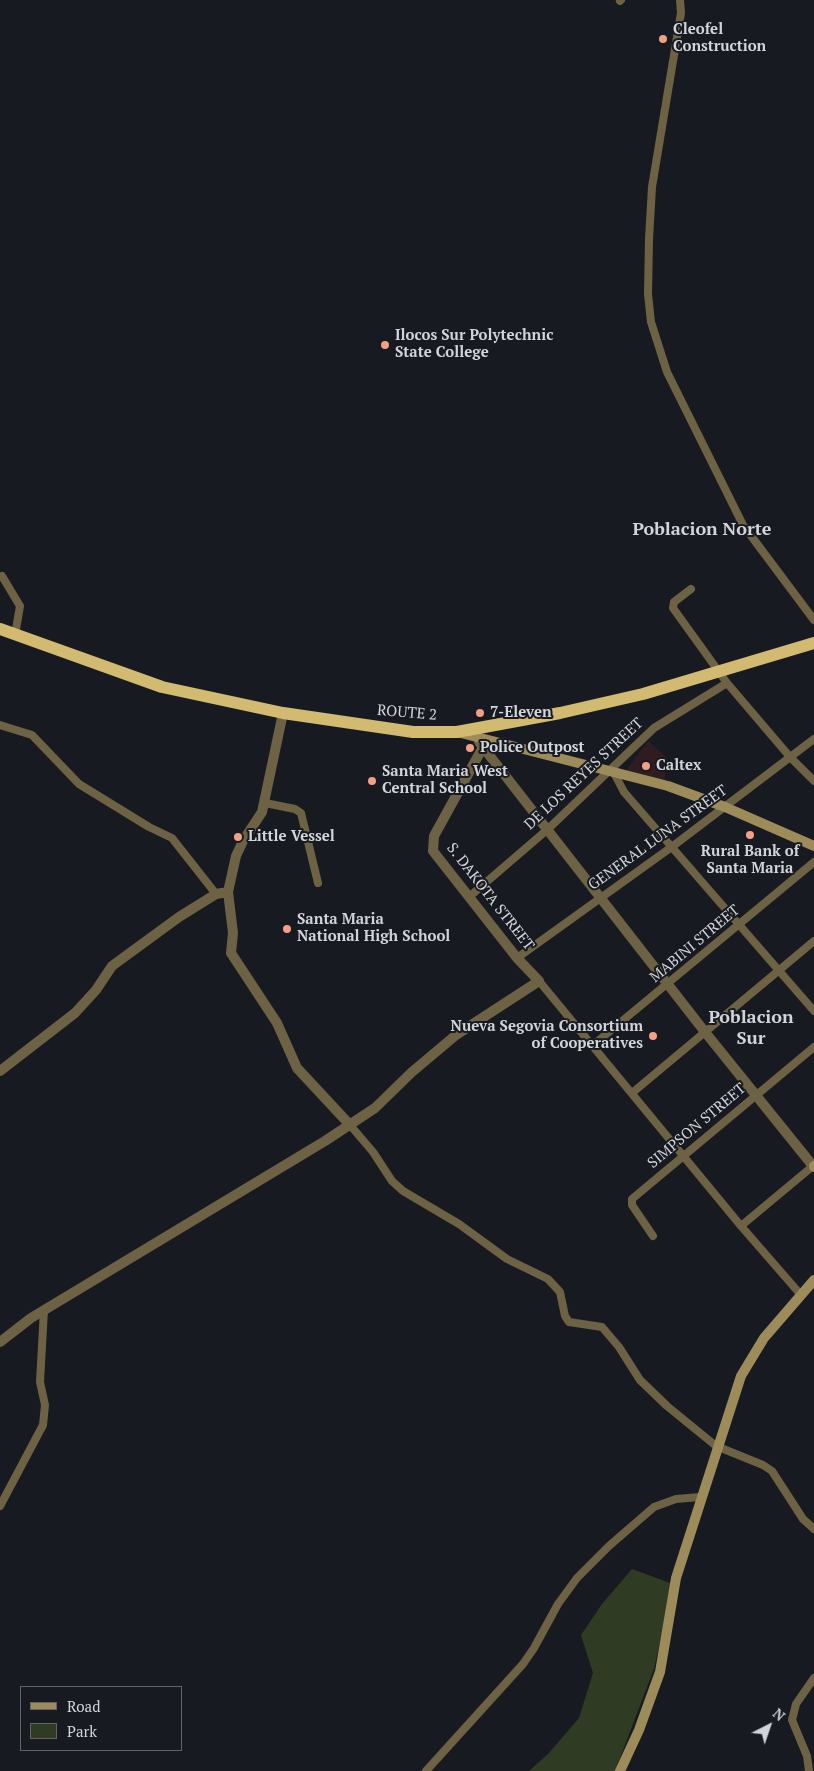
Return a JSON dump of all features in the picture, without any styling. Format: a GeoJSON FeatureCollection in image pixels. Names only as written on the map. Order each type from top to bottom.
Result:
{"type":"FeatureCollection","features":[{"type":"Feature","properties":{"kind":"highway","name":"ROUTE 2"},"geometry":{"type":"LineString","coordinates":[[0,629],[162,687],[283,713],[413,732],[456,732],[578,709],[643,694],[814,643]]}},
{"type":"Feature","properties":{"kind":"main road"},"geometry":{"type":"LineString","coordinates":[[456,732],[668,786],[724,807],[814,846]]}},
{"type":"Feature","properties":{"kind":"main road"},"geometry":{"type":"LineString","coordinates":[[620,1771],[639,1730],[660,1672],[676,1578],[716,1446],[741,1376],[764,1338],[814,1280]]}},
{"type":"Feature","properties":{"kind":"street"},"geometry":{"type":"LineString","coordinates":[[680,0],[680,13],[652,187],[648,294],[652,322],[667,372],[743,525],[764,556],[814,620]]}},
{"type":"Feature","properties":{"kind":"street"},"geometry":{"type":"LineString","coordinates":[[2,576],[20,606],[15,635]]}},
{"type":"Feature","properties":{"kind":"street"},"geometry":{"type":"LineString","coordinates":[[691,588],[674,602],[672,608],[727,683],[790,757],[814,781]]}},
{"type":"Feature","properties":{"kind":"street","name":"DE LOS REYES STREET"},"geometry":{"type":"LineString","coordinates":[[469,897],[612,772],[654,728],[727,683]]}},
{"type":"Feature","properties":{"kind":"street"},"geometry":{"type":"LineString","coordinates":[[283,713],[265,803],[262,812],[243,841],[236,856],[228,892],[233,933],[230,948],[233,959],[277,1023],[298,1068],[347,1127],[374,1152],[392,1180],[403,1191],[459,1224],[507,1259],[548,1279],[555,1285],[569,1322],[596,1324],[606,1330],[640,1380],[652,1392],[716,1446],[763,1465],[772,1471],[803,1519],[814,1530]]}},
{"type":"Feature","properties":{"kind":"street"},"geometry":{"type":"LineString","coordinates":[[0,725],[32,735],[79,784],[149,827],[172,838],[216,894]]}},
{"type":"Feature","properties":{"kind":"street"},"geometry":{"type":"LineString","coordinates":[[475,738],[705,1032],[814,1166],[741,1226]]}},
{"type":"Feature","properties":{"kind":"street","name":"GENERAL LUNA STREET"},"geometry":{"type":"LineString","coordinates":[[517,958],[600,896],[673,846],[814,739]]}},
{"type":"Feature","properties":{"kind":"street","name":"S. DAKOTA STREET"},"geometry":{"type":"LineString","coordinates":[[483,747],[434,836],[433,844],[438,859],[517,958],[539,981]]}},
{"type":"Feature","properties":{"kind":"street"},"geometry":{"type":"LineString","coordinates":[[612,772],[624,792],[673,846],[814,1011]]}},
{"type":"Feature","properties":{"kind":"street"},"geometry":{"type":"LineString","coordinates":[[265,803],[295,809],[301,813],[318,882]]}},
{"type":"Feature","properties":{"kind":"street","name":"MABINI STREET"},"geometry":{"type":"LineString","coordinates":[[592,1046],[814,862]]}},
{"type":"Feature","properties":{"kind":"street"},"geometry":{"type":"LineString","coordinates":[[0,1071],[75,1012],[96,990],[112,966],[179,917],[216,894],[228,892]]}},
{"type":"Feature","properties":{"kind":"street"},"geometry":{"type":"LineString","coordinates":[[632,1093],[814,941]]}},
{"type":"Feature","properties":{"kind":"street"},"geometry":{"type":"LineString","coordinates":[[0,1342],[44,1310],[347,1127],[375,1108],[412,1072],[456,1035],[539,981],[741,1226],[801,1295]]}},
{"type":"Feature","properties":{"kind":"street","name":"SIMPSON STREET"},"geometry":{"type":"LineString","coordinates":[[653,1236],[632,1200],[814,1047]]}},
{"type":"Feature","properties":{"kind":"street"},"geometry":{"type":"LineString","coordinates":[[0,1506],[43,1425],[45,1405],[40,1382],[44,1310]]}},
{"type":"Feature","properties":{"kind":"street"},"geometry":{"type":"LineString","coordinates":[[426,1771],[523,1664],[577,1578],[609,1546],[654,1507],[676,1499],[700,1497]]}},
{"type":"Feature","properties":{"kind":"street"},"geometry":{"type":"LineString","coordinates":[[810,1771],[807,1756],[792,1720],[796,1704],[814,1678]]}},
{"type":"Feature","properties":{"kind":"shaded area"},"geometry":{"type":"Polygon","coordinates":[[[648,741],[665,756],[665,782],[624,773],[648,741]]]}},
{"type":"Feature","properties":{"kind":"green space"},"geometry":{"type":"Polygon","coordinates":[[[632,1569],[673,1584],[654,1669],[615,1771],[529,1771],[548,1754],[579,1718],[593,1673],[581,1635],[602,1604],[632,1569]]]}},
{"type":"Feature","properties":{"kind":"place","name":"Cleofel Construction"},"geometry":{"type":"Point","coordinates":[663,39]}},
{"type":"Feature","properties":{"kind":"place","name":"Ilocos Sur Polytechnic State College"},"geometry":{"type":"Point","coordinates":[385,345]}},
{"type":"Feature","properties":{"kind":"place","name":"7-Eleven"},"geometry":{"type":"Point","coordinates":[480,713]}},
{"type":"Feature","properties":{"kind":"place","name":"Police Outpost"},"geometry":{"type":"Point","coordinates":[470,748]}},
{"type":"Feature","properties":{"kind":"place","name":"Caltex"},"geometry":{"type":"Point","coordinates":[646,766]}},
{"type":"Feature","properties":{"kind":"place","name":"Santa Maria West Central School"},"geometry":{"type":"Point","coordinates":[372,781]}},
{"type":"Feature","properties":{"kind":"place","name":"Rural Bank of Santa Maria"},"geometry":{"type":"Point","coordinates":[750,835]}},
{"type":"Feature","properties":{"kind":"place","name":"Little Vessel"},"geometry":{"type":"Point","coordinates":[238,837]}},
{"type":"Feature","properties":{"kind":"place","name":"Santa Maria National High School"},"geometry":{"type":"Point","coordinates":[287,929]}},
{"type":"Feature","properties":{"kind":"place","name":"Nueva Segovia Consortium of Cooperatives"},"geometry":{"type":"Point","coordinates":[653,1036]}},
{"type":"Feature","properties":{"kind":"district","name":"Poblacion Norte"},"geometry":{"type":"Point","coordinates":[702,530]}},
{"type":"Feature","properties":{"kind":"district","name":"Poblacion Sur"},"geometry":{"type":"Point","coordinates":[751,1028]}}]}
